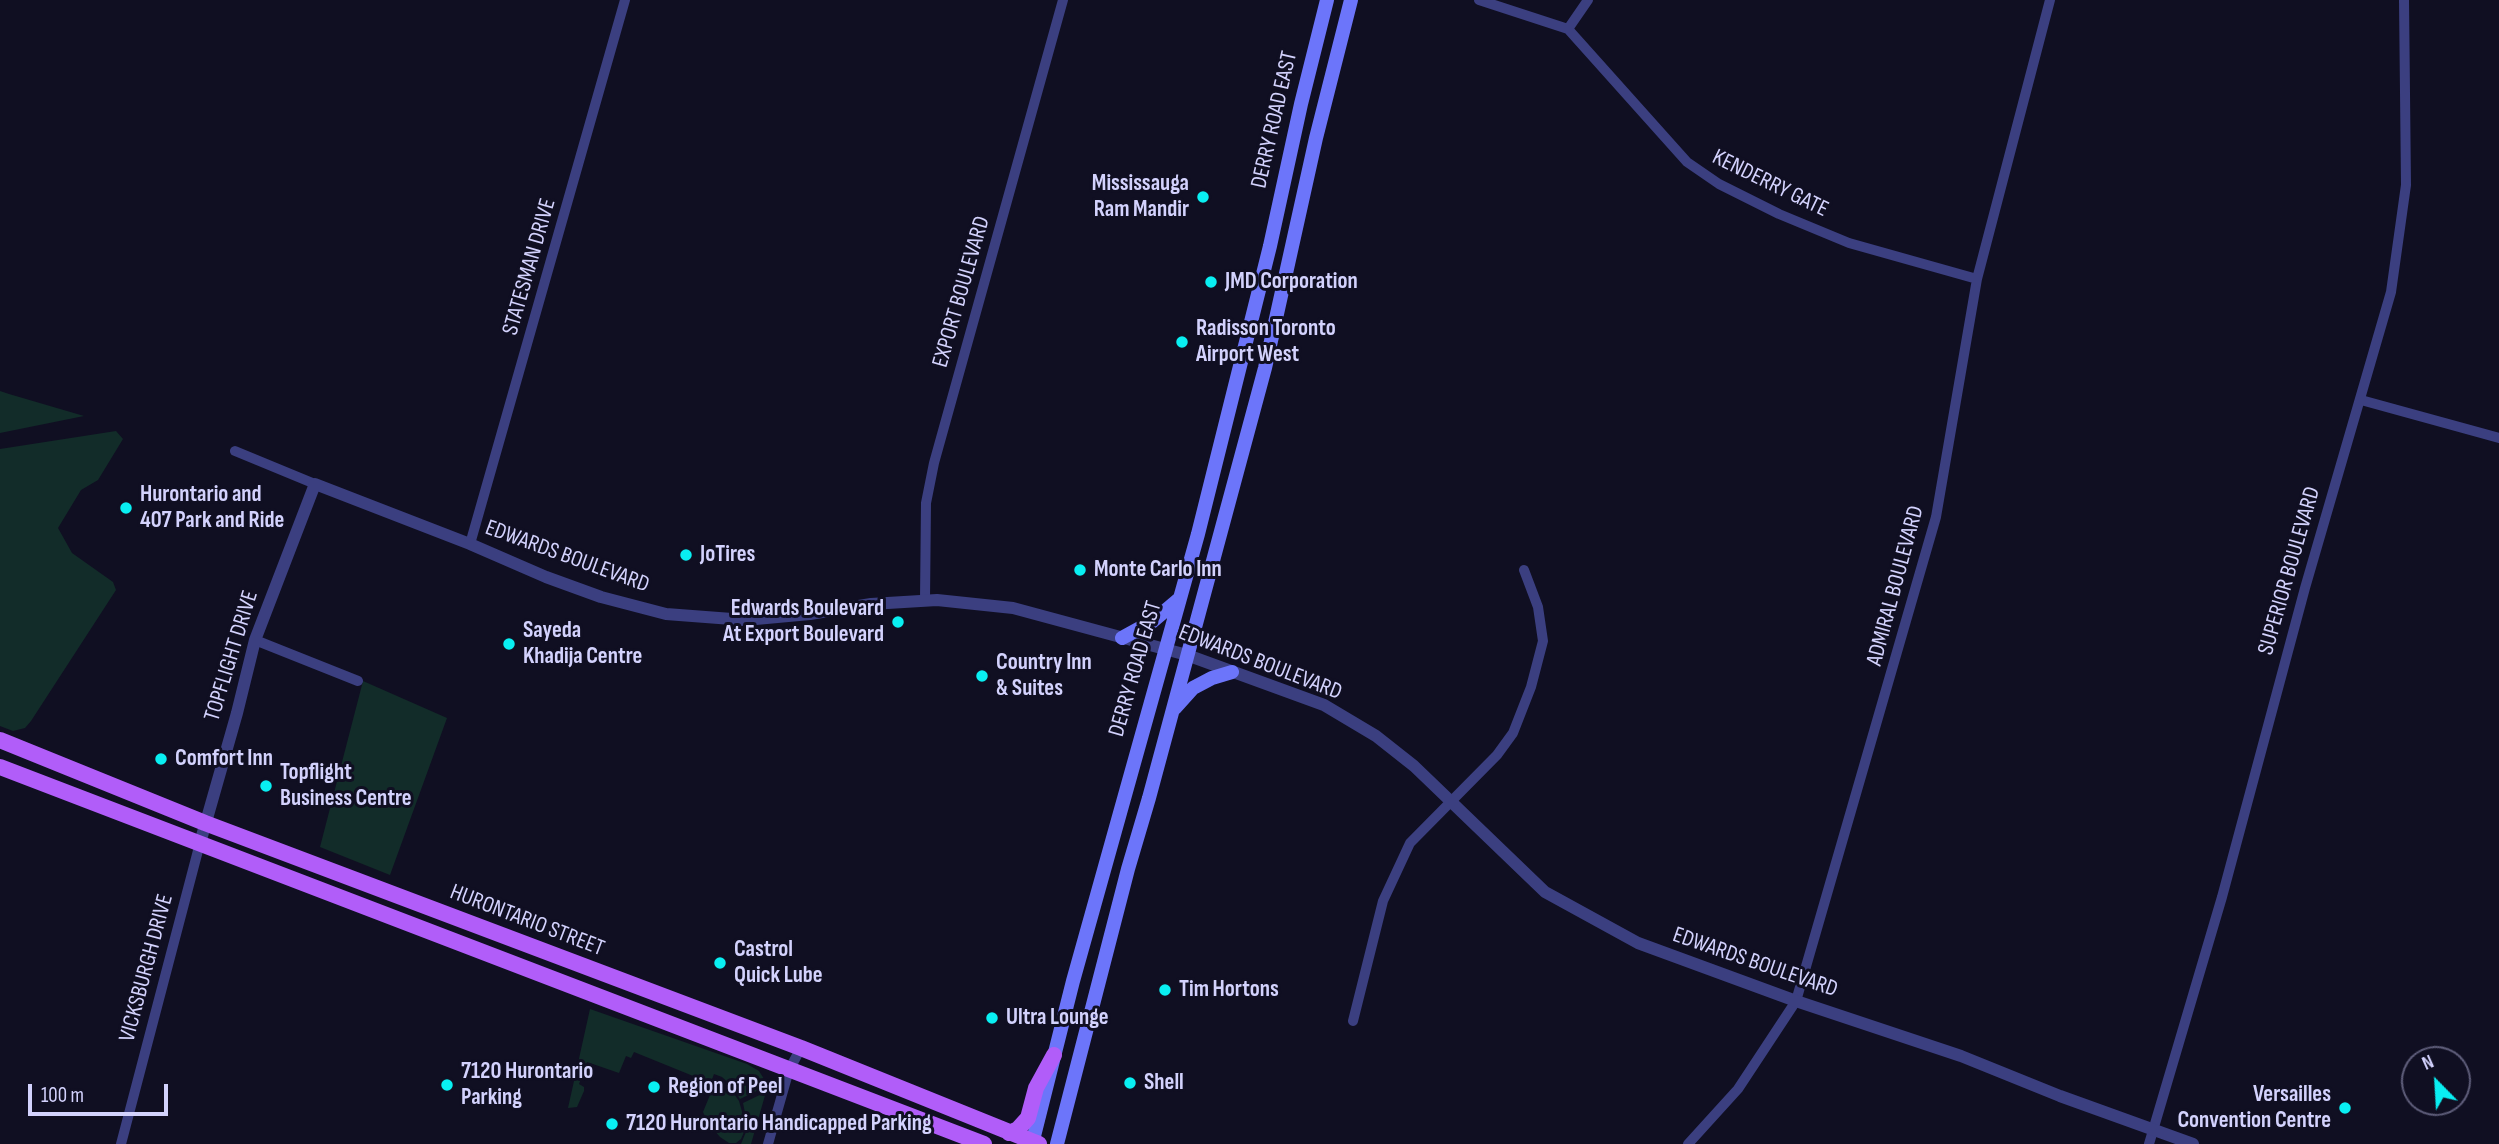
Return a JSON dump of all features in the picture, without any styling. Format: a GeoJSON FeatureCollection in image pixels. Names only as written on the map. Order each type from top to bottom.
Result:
{"type":"FeatureCollection","features":[{"type":"Feature","properties":{"kind":"main road","name":"DERRY ROAD EAST"},"geometry":{"type":"LineString","coordinates":[[1034,1143],[1054,1055],[1198,534],[1270,246],[1327,0]]}},
{"type":"Feature","properties":{"kind":"main road","name":"DERRY ROAD EAST"},"geometry":{"type":"LineString","coordinates":[[1057,1144],[1128,869],[1265,368],[1329,83],[1351,0]]}},
{"type":"Feature","properties":{"kind":"main road"},"geometry":{"type":"LineString","coordinates":[[1347,16],[1362,0]]}},
{"type":"Feature","properties":{"kind":"main road"},"geometry":{"type":"LineString","coordinates":[[1307,79],[1329,83]]}},
{"type":"Feature","properties":{"kind":"main road"},"geometry":{"type":"LineString","coordinates":[[1291,151],[1313,156]]}},
{"type":"Feature","properties":{"kind":"main road"},"geometry":{"type":"LineString","coordinates":[[1212,477],[1233,484]]}},
{"type":"Feature","properties":{"kind":"main road"},"geometry":{"type":"LineString","coordinates":[[1198,534],[1218,539]]}},
{"type":"Feature","properties":{"kind":"main road"},"geometry":{"type":"LineString","coordinates":[[1122,638],[1153,621],[1180,598]]}},
{"type":"Feature","properties":{"kind":"main road"},"geometry":{"type":"LineString","coordinates":[[1172,712],[1193,688],[1232,672]]}},
{"type":"Feature","properties":{"kind":"main road","name":"HURONTARIO STREET"},"geometry":{"type":"LineString","coordinates":[[0,740],[205,823],[801,1048],[1034,1143]]}},
{"type":"Feature","properties":{"kind":"main road","name":"HURONTARIO STREET"},"geometry":{"type":"LineString","coordinates":[[0,767],[984,1144]]}},
{"type":"Feature","properties":{"kind":"main road"},"geometry":{"type":"LineString","coordinates":[[1009,1133],[1018,1129],[1028,1118],[1036,1088],[1054,1055]]}},
{"type":"Feature","properties":{"kind":"street","name":"STATESMAN DRIVE"},"geometry":{"type":"LineString","coordinates":[[470,544],[625,0]]}},
{"type":"Feature","properties":{"kind":"street","name":"EXPORT BOULEVARD"},"geometry":{"type":"LineString","coordinates":[[925,599],[926,503],[934,463],[1063,0]]}},
{"type":"Feature","properties":{"kind":"street"},"geometry":{"type":"LineString","coordinates":[[1479,0],[1568,29],[1588,0]]}},
{"type":"Feature","properties":{"kind":"street","name":"ADMIRAL BOULEVARD"},"geometry":{"type":"LineString","coordinates":[[1688,1144],[1738,1089],[1796,1001],[1936,517],[1977,279],[2050,0]]}},
{"type":"Feature","properties":{"kind":"street","name":"SUPERIOR BOULEVARD"},"geometry":{"type":"LineString","coordinates":[[2149,1144],[2222,897],[2305,588],[2391,292],[2405,206],[2404,0]]}},
{"type":"Feature","properties":{"kind":"street","name":"KENDERRY GATE"},"geometry":{"type":"LineString","coordinates":[[1568,29],[1687,162],[1719,184],[1779,214],[1849,243],[1977,279]]}},
{"type":"Feature","properties":{"kind":"street"},"geometry":{"type":"LineString","coordinates":[[2361,400],[2499,438]]}},
{"type":"Feature","properties":{"kind":"street","name":"EDWARDS BOULEVARD"},"geometry":{"type":"LineString","coordinates":[[235,451],[600,597],[684,617],[745,620],[925,599],[1013,608],[1187,655],[1324,705],[1376,736],[1414,766],[1545,892],[1653,950],[1961,1056],[2060,1096],[2193,1144]]}},
{"type":"Feature","properties":{"kind":"street","name":"TOPFLIGHT DRIVE"},"geometry":{"type":"LineString","coordinates":[[200,843],[256,640],[315,484]]}},
{"type":"Feature","properties":{"kind":"street"},"geometry":{"type":"LineString","coordinates":[[1353,1021],[1383,901],[1410,843],[1497,755],[1513,733],[1531,687],[1543,641],[1538,607],[1524,570]]}},
{"type":"Feature","properties":{"kind":"street"},"geometry":{"type":"LineString","coordinates":[[256,640],[358,681]]}},
{"type":"Feature","properties":{"kind":"street","name":"VICKSBURGH DRIVE"},"geometry":{"type":"LineString","coordinates":[[121,1144],[200,843]]}},
{"type":"Feature","properties":{"kind":"street"},"geometry":{"type":"LineString","coordinates":[[768,1144],[789,1070],[801,1048]]}},
{"type":"Feature","properties":{"kind":"green space"},"geometry":{"type":"Polygon","coordinates":[[[0,391],[9,394],[84,416],[0,433],[0,391]]]}},
{"type":"Feature","properties":{"kind":"green space"},"geometry":{"type":"Polygon","coordinates":[[[116,431],[123,439],[98,480],[81,490],[58,528],[72,553],[113,582],[116,590],[31,721],[25,728],[13,731],[0,726],[0,449],[116,431]]]}},
{"type":"Feature","properties":{"kind":"green space"},"geometry":{"type":"Polygon","coordinates":[[[363,681],[447,718],[390,875],[320,847],[363,681]]]}},
{"type":"Feature","properties":{"kind":"green space"},"geometry":{"type":"Polygon","coordinates":[[[590,1009],[747,1064],[759,1071],[765,1087],[740,1099],[722,1077],[714,1074],[711,1082],[703,1080],[634,1052],[631,1058],[626,1056],[619,1073],[587,1062],[579,1084],[584,1087],[584,1091],[577,1107],[568,1108],[590,1009]]]}},
{"type":"Feature","properties":{"kind":"green space"},"geometry":{"type":"Polygon","coordinates":[[[717,1078],[739,1101],[744,1132],[736,1143],[729,1143],[720,1137],[703,1112],[717,1078]]]}},
{"type":"Feature","properties":{"kind":"green space"},"geometry":{"type":"Polygon","coordinates":[[[766,1092],[751,1144],[741,1144],[748,1127],[743,1103],[766,1092]]]}},
{"type":"Feature","properties":{"kind":"place","name":"Mississauga Ram Mandir"},"geometry":{"type":"Point","coordinates":[1203,197]}},
{"type":"Feature","properties":{"kind":"place","name":"JMD Corporation"},"geometry":{"type":"Point","coordinates":[1211,282]}},
{"type":"Feature","properties":{"kind":"place","name":"Radisson Toronto Airport West"},"geometry":{"type":"Point","coordinates":[1182,342]}},
{"type":"Feature","properties":{"kind":"place","name":"Hurontario and 407 Park and Ride"},"geometry":{"type":"Point","coordinates":[126,508]}},
{"type":"Feature","properties":{"kind":"place","name":"JoTires"},"geometry":{"type":"Point","coordinates":[686,555]}},
{"type":"Feature","properties":{"kind":"place","name":"Monte Carlo Inn"},"geometry":{"type":"Point","coordinates":[1080,570]}},
{"type":"Feature","properties":{"kind":"place","name":"Edwards Boulevard At Export Boulevard"},"geometry":{"type":"Point","coordinates":[898,622]}},
{"type":"Feature","properties":{"kind":"place","name":"Sayeda Khadija Centre"},"geometry":{"type":"Point","coordinates":[509,644]}},
{"type":"Feature","properties":{"kind":"place","name":"Country Inn & Suites"},"geometry":{"type":"Point","coordinates":[982,676]}},
{"type":"Feature","properties":{"kind":"place","name":"Comfort Inn"},"geometry":{"type":"Point","coordinates":[161,759]}},
{"type":"Feature","properties":{"kind":"place","name":"Topflight Business Centre"},"geometry":{"type":"Point","coordinates":[266,786]}},
{"type":"Feature","properties":{"kind":"place","name":"Castrol Quick Lube"},"geometry":{"type":"Point","coordinates":[720,963]}},
{"type":"Feature","properties":{"kind":"place","name":"Tim Hortons"},"geometry":{"type":"Point","coordinates":[1165,990]}},
{"type":"Feature","properties":{"kind":"place","name":"Ultra Lounge"},"geometry":{"type":"Point","coordinates":[992,1018]}},
{"type":"Feature","properties":{"kind":"place","name":"Shell"},"geometry":{"type":"Point","coordinates":[1130,1083]}},
{"type":"Feature","properties":{"kind":"place","name":"7120 Hurontario Parking"},"geometry":{"type":"Point","coordinates":[447,1085]}},
{"type":"Feature","properties":{"kind":"place","name":"Region of Peel"},"geometry":{"type":"Point","coordinates":[654,1087]}},
{"type":"Feature","properties":{"kind":"place","name":"Versailles Convention Centre"},"geometry":{"type":"Point","coordinates":[2345,1108]}},
{"type":"Feature","properties":{"kind":"place","name":"7120 Hurontario Handicapped Parking"},"geometry":{"type":"Point","coordinates":[612,1124]}}]}
